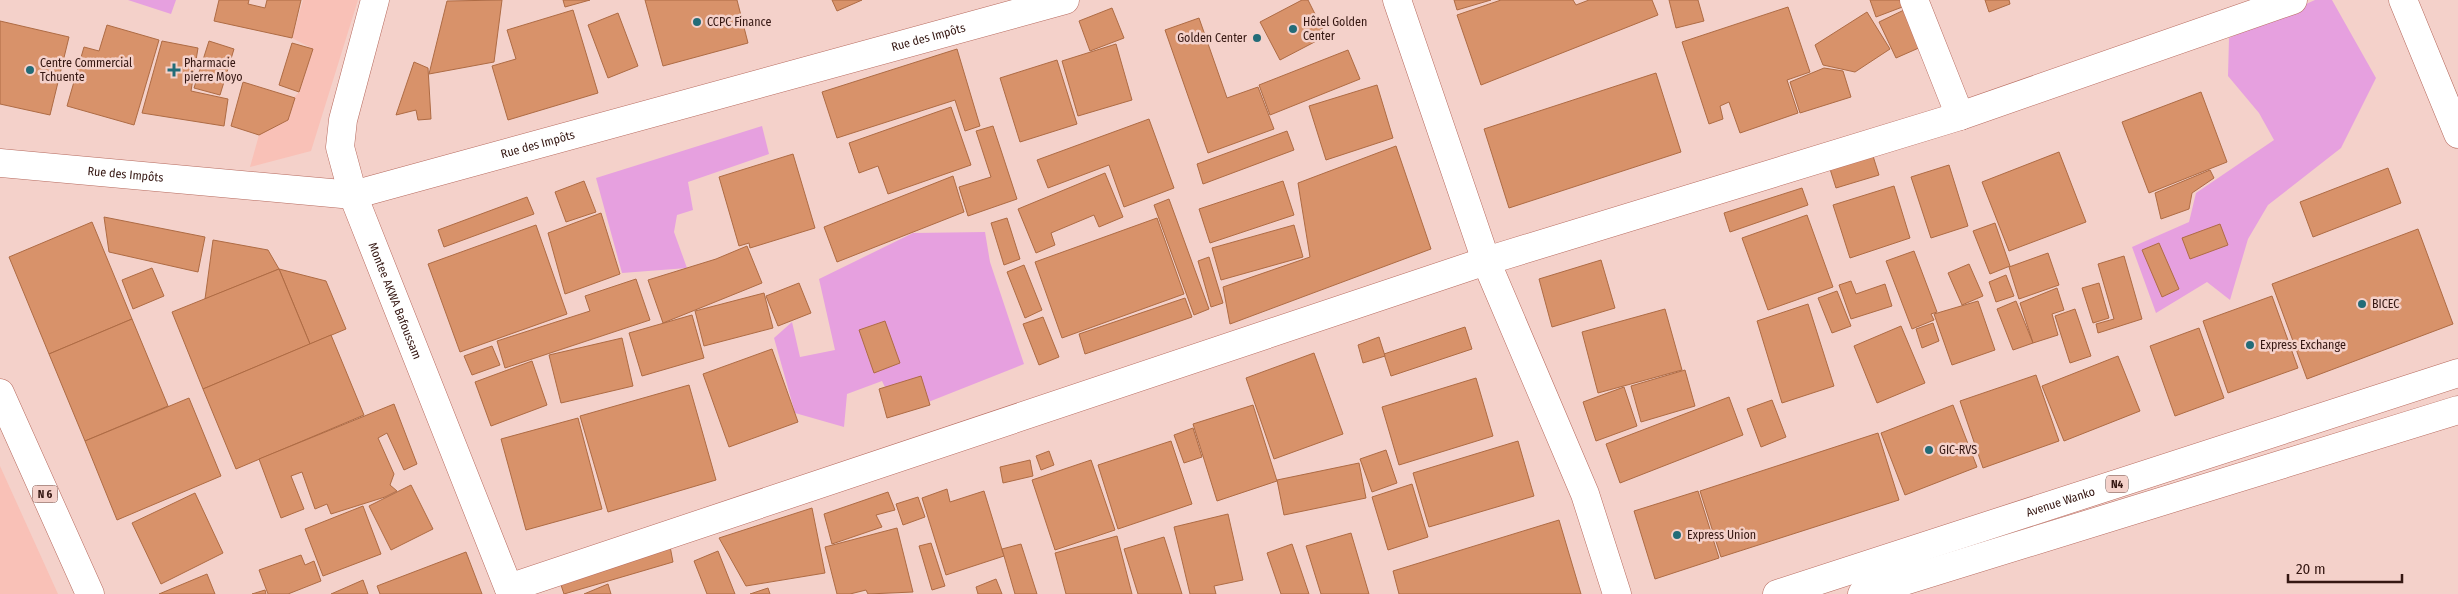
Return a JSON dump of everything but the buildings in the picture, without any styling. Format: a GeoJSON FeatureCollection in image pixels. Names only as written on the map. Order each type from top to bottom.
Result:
{"type":"FeatureCollection","features":[{"type":"Feature","properties":{"kind":"main road","name":"Montee AKWA Bafoussam"},"geometry":{"type":"LineString","coordinates":[[376,0],[342,129],[340,147],[353,195],[510,591]]}},
{"type":"Feature","properties":{"kind":"main road","name":"Rue des Impôts"},"geometry":{"type":"LineString","coordinates":[[0,164],[353,195],[1066,0]]}},
{"type":"Feature","properties":{"kind":"main road"},"geometry":{"type":"LineString","coordinates":[[1397,0],[1486,261],[1585,494],[1617,594]]}},
{"type":"Feature","properties":{"kind":"main road"},"geometry":{"type":"LineString","coordinates":[[1914,0],[1960,116]]}},
{"type":"Feature","properties":{"kind":"main road"},"geometry":{"type":"LineString","coordinates":[[510,591],[1486,261],[1960,116],[2293,0]]}},
{"type":"Feature","properties":{"kind":"main road"},"geometry":{"type":"LineString","coordinates":[[2403,0],[2458,134]]}},
{"type":"Feature","properties":{"kind":"main road","name":"Avenue Wanko"},"geometry":{"type":"LineString","coordinates":[[1777,594],[2458,373]]}},
{"type":"Feature","properties":{"kind":"main road","name":"N 6"},"geometry":{"type":"LineString","coordinates":[[0,394],[90,594]]}},
{"type":"Feature","properties":{"kind":"main road","name":"N4"},"geometry":{"type":"LineString","coordinates":[[1862,594],[2458,410]]}},
{"type":"Feature","properties":{"kind":"shaded area"},"geometry":{"type":"Polygon","coordinates":[[[128,0],[176,0],[171,14],[128,0]]]}},
{"type":"Feature","properties":{"kind":"shaded area"},"geometry":{"type":"Polygon","coordinates":[[[303,0],[358,0],[311,151],[250,167],[259,135],[299,92],[313,49],[292,38],[303,0]]]}},
{"type":"Feature","properties":{"kind":"shaded area"},"geometry":{"type":"Polygon","coordinates":[[[2315,0],[2332,0],[2376,78],[2341,148],[2268,205],[2248,239],[2230,300],[2207,282],[2156,313],[2132,247],[2189,222],[2196,193],[2274,140],[2259,113],[2228,76],[2229,38],[2315,0]]]}},
{"type":"Feature","properties":{"kind":"shaded area"},"geometry":{"type":"Polygon","coordinates":[[[762,126],[769,154],[688,182],[693,210],[677,215],[674,232],[687,268],[622,273],[596,178],[762,126]]]}},
{"type":"Feature","properties":{"kind":"shaded area"},"geometry":{"type":"Polygon","coordinates":[[[985,232],[990,262],[1024,364],[898,414],[882,381],[847,394],[844,427],[795,413],[774,338],[792,322],[800,357],[835,350],[819,279],[913,233],[985,232]]]}},
{"type":"Feature","properties":{"kind":"shaded area"},"geometry":{"type":"Polygon","coordinates":[[[0,466],[58,594],[0,594],[0,466]]]}},
{"type":"Feature","properties":{"kind":"place","name":"CCPC Finance"},"geometry":{"type":"Point","coordinates":[697,22]}},
{"type":"Feature","properties":{"kind":"place","name":"Hôtel Golden Center"},"geometry":{"type":"Point","coordinates":[1293,29]}},
{"type":"Feature","properties":{"kind":"place","name":"Golden Center"},"geometry":{"type":"Point","coordinates":[1257,38]}},
{"type":"Feature","properties":{"kind":"place","name":"Centre Commercial Tchuente"},"geometry":{"type":"Point","coordinates":[30,70]}},
{"type":"Feature","properties":{"kind":"place","name":"Pharmacie pierre Moyo"},"geometry":{"type":"Point","coordinates":[174,70]}},
{"type":"Feature","properties":{"kind":"place","name":"BICEC"},"geometry":{"type":"Point","coordinates":[2362,304]}},
{"type":"Feature","properties":{"kind":"place","name":"Express Exchange"},"geometry":{"type":"Point","coordinates":[2250,345]}},
{"type":"Feature","properties":{"kind":"place","name":"GIC-RVS"},"geometry":{"type":"Point","coordinates":[1929,450]}},
{"type":"Feature","properties":{"kind":"place","name":"Express Union"},"geometry":{"type":"Point","coordinates":[1677,535]}}]}
